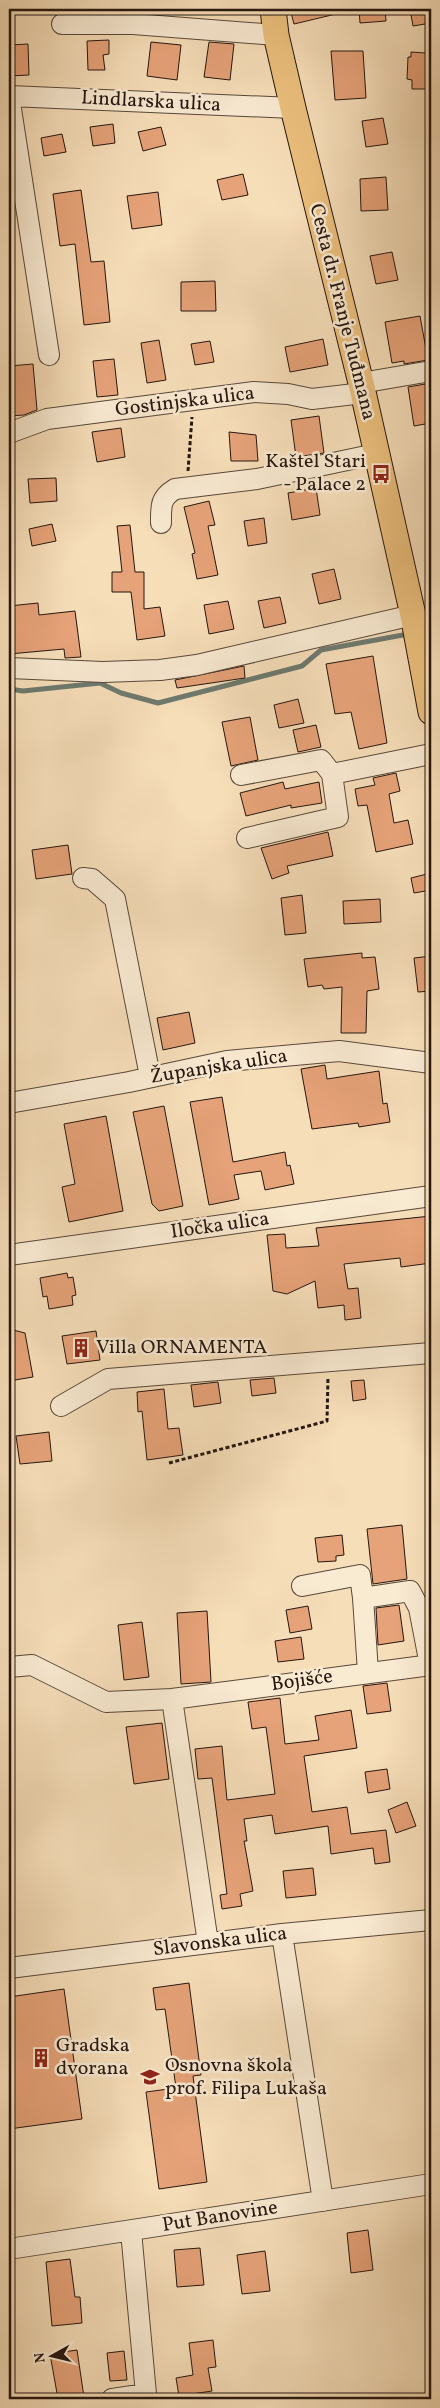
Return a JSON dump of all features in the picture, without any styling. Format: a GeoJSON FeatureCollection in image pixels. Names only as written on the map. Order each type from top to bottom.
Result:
{"type":"FeatureCollection","features":[{"type":"Feature","properties":{"kind":"main road","name":"Cesta dr. Franje Tuđmana"},"geometry":{"type":"LineString","coordinates":[[273,9],[276,34],[293,108],[362,388],[413,615],[426,662],[431,712]]}},
{"type":"Feature","properties":{"kind":"street"},"geometry":{"type":"LineString","coordinates":[[62,24],[133,24],[276,34]]}},
{"type":"Feature","properties":{"kind":"street"},"geometry":{"type":"LineString","coordinates":[[9,96],[49,355]]}},
{"type":"Feature","properties":{"kind":"street","name":"Lindlarska ulica"},"geometry":{"type":"LineString","coordinates":[[9,96],[293,108]]}},
{"type":"Feature","properties":{"kind":"street","name":"Gostinjska ulica"},"geometry":{"type":"LineString","coordinates":[[9,433],[47,419],[254,392],[288,394],[312,399],[431,370]]}},
{"type":"Feature","properties":{"kind":"street"},"geometry":{"type":"LineString","coordinates":[[161,523],[161,502],[165,495],[175,489],[257,479],[376,454]]}},
{"type":"Feature","properties":{"kind":"street"},"geometry":{"type":"LineString","coordinates":[[9,668],[103,672],[160,670],[197,665],[413,615]]}},
{"type":"Feature","properties":{"kind":"street"},"geometry":{"type":"LineString","coordinates":[[332,774],[431,754]]}},
{"type":"Feature","properties":{"kind":"street"},"geometry":{"type":"LineString","coordinates":[[241,775],[320,760],[332,774],[338,817],[247,838]]}},
{"type":"Feature","properties":{"kind":"street"},"geometry":{"type":"LineString","coordinates":[[83,878],[92,879],[115,900],[150,1076]]}},
{"type":"Feature","properties":{"kind":"street","name":"Županjska ulica"},"geometry":{"type":"LineString","coordinates":[[9,1103],[129,1082],[227,1061],[339,1051],[431,1063]]}},
{"type":"Feature","properties":{"kind":"street","name":"Iločka ulica"},"geometry":{"type":"LineString","coordinates":[[9,1255],[431,1196]]}},
{"type":"Feature","properties":{"kind":"street"},"geometry":{"type":"LineString","coordinates":[[61,1406],[108,1379],[431,1353]]}},
{"type":"Feature","properties":{"kind":"street"},"geometry":{"type":"LineString","coordinates":[[302,1586],[360,1576],[368,1672]]}},
{"type":"Feature","properties":{"kind":"street"},"geometry":{"type":"LineString","coordinates":[[363,1598],[410,1592],[420,1608],[431,1665]]}},
{"type":"Feature","properties":{"kind":"street","name":"Bojišće"},"geometry":{"type":"LineString","coordinates":[[9,1667],[32,1665],[106,1702],[172,1698],[431,1665]]}},
{"type":"Feature","properties":{"kind":"street"},"geometry":{"type":"LineString","coordinates":[[172,1698],[208,1943]]}},
{"type":"Feature","properties":{"kind":"street","name":"Slavonska ulica"},"geometry":{"type":"LineString","coordinates":[[9,1968],[282,1934],[431,1920]]}},
{"type":"Feature","properties":{"kind":"street"},"geometry":{"type":"LineString","coordinates":[[282,1934],[323,2201]]}},
{"type":"Feature","properties":{"kind":"street","name":"Put Banovine"},"geometry":{"type":"LineString","coordinates":[[9,2249],[431,2184]]}},
{"type":"Feature","properties":{"kind":"street"},"geometry":{"type":"LineString","coordinates":[[112,2399],[146,2394],[131,2230]]}},
{"type":"Feature","properties":{"kind":"path"},"geometry":{"type":"LineString","coordinates":[[189,486],[187,461],[191,420],[196,400]]}},
{"type":"Feature","properties":{"kind":"path"},"geometry":{"type":"LineString","coordinates":[[169,1463],[327,1421],[328,1362]]}},
{"type":"Feature","properties":{"kind":"building"},"geometry":{"type":"Polygon","coordinates":[[[290,9],[335,9],[336,14],[294,24],[290,9]]]}},
{"type":"Feature","properties":{"kind":"building"},"geometry":{"type":"Polygon","coordinates":[[[359,9],[385,9],[386,21],[360,23],[359,9]]]}},
{"type":"Feature","properties":{"kind":"building"},"geometry":{"type":"Polygon","coordinates":[[[410,9],[431,9],[431,23],[413,26],[410,9]]]}},
{"type":"Feature","properties":{"kind":"building"},"geometry":{"type":"Polygon","coordinates":[[[109,40],[109,54],[103,55],[105,70],[88,70],[87,41],[109,40]]]}},
{"type":"Feature","properties":{"kind":"building"},"geometry":{"type":"Polygon","coordinates":[[[151,42],[181,45],[177,80],[147,76],[151,42]]]}},
{"type":"Feature","properties":{"kind":"building"},"geometry":{"type":"Polygon","coordinates":[[[209,42],[234,44],[230,80],[204,77],[209,42]]]}},
{"type":"Feature","properties":{"kind":"building"},"geometry":{"type":"Polygon","coordinates":[[[28,44],[29,75],[9,76],[9,45],[28,44]]]}},
{"type":"Feature","properties":{"kind":"building"},"geometry":{"type":"Polygon","coordinates":[[[331,51],[363,51],[366,98],[335,100],[331,51]]]}},
{"type":"Feature","properties":{"kind":"building"},"geometry":{"type":"Polygon","coordinates":[[[411,52],[426,53],[426,57],[431,57],[431,89],[412,89],[412,80],[407,79],[408,57],[411,57],[411,52]]]}},
{"type":"Feature","properties":{"kind":"building"},"geometry":{"type":"Polygon","coordinates":[[[383,118],[388,144],[366,147],[362,121],[383,118]]]}},
{"type":"Feature","properties":{"kind":"building"},"geometry":{"type":"Polygon","coordinates":[[[113,124],[115,143],[93,146],[90,127],[113,124]]]}},
{"type":"Feature","properties":{"kind":"building"},"geometry":{"type":"Polygon","coordinates":[[[161,127],[166,145],[143,151],[138,132],[161,127]]]}},
{"type":"Feature","properties":{"kind":"building"},"geometry":{"type":"Polygon","coordinates":[[[62,134],[66,152],[44,156],[41,138],[62,134]]]}},
{"type":"Feature","properties":{"kind":"building"},"geometry":{"type":"Polygon","coordinates":[[[243,174],[248,195],[222,200],[217,180],[243,174]]]}},
{"type":"Feature","properties":{"kind":"building"},"geometry":{"type":"Polygon","coordinates":[[[386,177],[388,210],[361,211],[360,179],[386,177]]]}},
{"type":"Feature","properties":{"kind":"building"},"geometry":{"type":"Polygon","coordinates":[[[81,190],[91,262],[104,261],[110,322],[84,325],[75,244],[60,246],[53,194],[81,190]]]}},
{"type":"Feature","properties":{"kind":"building"},"geometry":{"type":"Polygon","coordinates":[[[158,192],[162,225],[132,229],[127,196],[158,192]]]}},
{"type":"Feature","properties":{"kind":"building"},"geometry":{"type":"Polygon","coordinates":[[[392,252],[398,280],[376,284],[370,256],[392,252]]]}},
{"type":"Feature","properties":{"kind":"building"},"geometry":{"type":"Polygon","coordinates":[[[215,281],[216,311],[181,311],[181,282],[215,281]]]}},
{"type":"Feature","properties":{"kind":"building"},"geometry":{"type":"Polygon","coordinates":[[[420,316],[428,360],[404,364],[404,361],[392,363],[385,322],[420,316]]]}},
{"type":"Feature","properties":{"kind":"building"},"geometry":{"type":"Polygon","coordinates":[[[323,339],[328,365],[290,372],[285,347],[323,339]]]}},
{"type":"Feature","properties":{"kind":"building"},"geometry":{"type":"Polygon","coordinates":[[[159,340],[166,380],[147,383],[141,343],[159,340]]]}},
{"type":"Feature","properties":{"kind":"building"},"geometry":{"type":"Polygon","coordinates":[[[210,341],[214,362],[195,365],[191,344],[210,341]]]}},
{"type":"Feature","properties":{"kind":"building"},"geometry":{"type":"Polygon","coordinates":[[[114,359],[118,395],[97,397],[93,361],[114,359]]]}},
{"type":"Feature","properties":{"kind":"building"},"geometry":{"type":"Polygon","coordinates":[[[33,364],[37,410],[24,415],[9,416],[9,398],[11,398],[9,366],[33,364]]]}},
{"type":"Feature","properties":{"kind":"building"},"geometry":{"type":"Polygon","coordinates":[[[431,383],[431,423],[414,426],[408,387],[431,383]]]}},
{"type":"Feature","properties":{"kind":"building"},"geometry":{"type":"Polygon","coordinates":[[[319,416],[324,453],[296,457],[291,420],[319,416]]]}},
{"type":"Feature","properties":{"kind":"building"},"geometry":{"type":"Polygon","coordinates":[[[121,428],[125,457],[97,462],[92,432],[121,428]]]}},
{"type":"Feature","properties":{"kind":"building"},"geometry":{"type":"Polygon","coordinates":[[[229,432],[256,435],[258,461],[231,461],[229,432]]]}},
{"type":"Feature","properties":{"kind":"building"},"geometry":{"type":"Polygon","coordinates":[[[56,478],[57,501],[30,503],[28,479],[56,478]]]}},
{"type":"Feature","properties":{"kind":"building"},"geometry":{"type":"Polygon","coordinates":[[[316,488],[320,515],[292,520],[288,493],[316,488]]]}},
{"type":"Feature","properties":{"kind":"building"},"geometry":{"type":"Polygon","coordinates":[[[209,501],[215,525],[208,526],[218,575],[197,579],[192,554],[195,553],[184,507],[209,501]]]}},
{"type":"Feature","properties":{"kind":"building"},"geometry":{"type":"Polygon","coordinates":[[[264,518],[267,543],[248,546],[244,521],[264,518]]]}},
{"type":"Feature","properties":{"kind":"building"},"geometry":{"type":"Polygon","coordinates":[[[52,524],[56,541],[32,546],[29,529],[52,524]]]}},
{"type":"Feature","properties":{"kind":"building"},"geometry":{"type":"Polygon","coordinates":[[[130,525],[135,572],[144,572],[144,609],[160,607],[165,636],[137,640],[131,592],[112,592],[112,572],[122,572],[117,526],[130,525]]]}},
{"type":"Feature","properties":{"kind":"building"},"geometry":{"type":"Polygon","coordinates":[[[334,569],[341,599],[319,604],[312,574],[334,569]]]}},
{"type":"Feature","properties":{"kind":"building"},"geometry":{"type":"Polygon","coordinates":[[[280,597],[286,623],[264,628],[258,601],[280,597]]]}},
{"type":"Feature","properties":{"kind":"building"},"geometry":{"type":"Polygon","coordinates":[[[228,601],[234,629],[209,634],[204,605],[228,601]]]}},
{"type":"Feature","properties":{"kind":"building"},"geometry":{"type":"Polygon","coordinates":[[[38,603],[39,615],[75,611],[81,657],[65,658],[64,649],[9,654],[9,606],[38,603]]]}},
{"type":"Feature","properties":{"kind":"building"},"geometry":{"type":"Polygon","coordinates":[[[373,656],[387,743],[359,749],[351,712],[335,714],[326,664],[373,656]]]}},
{"type":"Feature","properties":{"kind":"building"},"geometry":{"type":"Polygon","coordinates":[[[244,666],[245,678],[177,688],[175,680],[244,666]]]}},
{"type":"Feature","properties":{"kind":"building"},"geometry":{"type":"Polygon","coordinates":[[[298,699],[304,723],[279,728],[274,705],[298,699]]]}},
{"type":"Feature","properties":{"kind":"building"},"geometry":{"type":"Polygon","coordinates":[[[250,717],[258,760],[231,766],[222,722],[250,717]]]}},
{"type":"Feature","properties":{"kind":"building"},"geometry":{"type":"Polygon","coordinates":[[[316,725],[321,747],[298,752],[293,730],[316,725]]]}},
{"type":"Feature","properties":{"kind":"building"},"geometry":{"type":"Polygon","coordinates":[[[396,773],[400,791],[389,794],[394,823],[408,820],[413,844],[376,852],[367,805],[358,806],[355,789],[375,785],[373,778],[396,773]]]}},
{"type":"Feature","properties":{"kind":"building"},"geometry":{"type":"Polygon","coordinates":[[[283,782],[285,789],[319,782],[322,803],[291,808],[291,805],[246,816],[240,793],[283,782]]]}},
{"type":"Feature","properties":{"kind":"building"},"geometry":{"type":"Polygon","coordinates":[[[328,832],[333,856],[287,866],[289,873],[272,879],[261,848],[328,832]]]}},
{"type":"Feature","properties":{"kind":"building"},"geometry":{"type":"Polygon","coordinates":[[[68,845],[72,874],[36,879],[32,850],[68,845]]]}},
{"type":"Feature","properties":{"kind":"building"},"geometry":{"type":"Polygon","coordinates":[[[431,873],[431,890],[414,893],[411,878],[431,873]]]}},
{"type":"Feature","properties":{"kind":"building"},"geometry":{"type":"Polygon","coordinates":[[[302,895],[306,933],[285,935],[281,898],[302,895]]]}},
{"type":"Feature","properties":{"kind":"building"},"geometry":{"type":"Polygon","coordinates":[[[380,899],[381,922],[344,924],[343,901],[380,899]]]}},
{"type":"Feature","properties":{"kind":"building"},"geometry":{"type":"Polygon","coordinates":[[[362,953],[362,958],[375,957],[379,989],[367,991],[366,1033],[341,1033],[342,987],[324,989],[322,985],[308,987],[304,959],[362,953]]]}},
{"type":"Feature","properties":{"kind":"building"},"geometry":{"type":"Polygon","coordinates":[[[431,956],[431,991],[418,992],[414,958],[431,956]]]}},
{"type":"Feature","properties":{"kind":"building"},"geometry":{"type":"Polygon","coordinates":[[[189,1012],[195,1043],[163,1050],[157,1018],[189,1012]]]}},
{"type":"Feature","properties":{"kind":"building"},"geometry":{"type":"Polygon","coordinates":[[[325,1065],[327,1079],[379,1071],[383,1104],[387,1103],[390,1122],[359,1127],[358,1123],[312,1129],[301,1069],[325,1065]]]}},
{"type":"Feature","properties":{"kind":"building"},"geometry":{"type":"Polygon","coordinates":[[[222,1097],[233,1162],[285,1152],[287,1166],[290,1165],[294,1184],[265,1190],[261,1171],[234,1175],[239,1199],[209,1205],[190,1102],[222,1097]]]}},
{"type":"Feature","properties":{"kind":"building"},"geometry":{"type":"Polygon","coordinates":[[[164,1106],[183,1206],[159,1211],[152,1204],[133,1112],[164,1106]]]}},
{"type":"Feature","properties":{"kind":"building"},"geometry":{"type":"Polygon","coordinates":[[[106,1116],[123,1211],[69,1222],[62,1187],[75,1184],[64,1124],[106,1116]]]}},
{"type":"Feature","properties":{"kind":"building"},"geometry":{"type":"Polygon","coordinates":[[[431,1216],[431,1263],[401,1267],[400,1258],[344,1264],[348,1289],[358,1288],[361,1318],[345,1320],[344,1305],[318,1308],[315,1281],[287,1294],[273,1291],[267,1235],[285,1234],[286,1248],[319,1246],[316,1228],[431,1216]]]}},
{"type":"Feature","properties":{"kind":"building"},"geometry":{"type":"Polygon","coordinates":[[[67,1273],[68,1278],[73,1277],[76,1295],[72,1296],[73,1305],[49,1309],[47,1296],[43,1297],[40,1278],[67,1273]]]}},
{"type":"Feature","properties":{"kind":"building"},"geometry":{"type":"Polygon","coordinates":[[[9,1329],[25,1333],[33,1377],[9,1381],[9,1329]]]}},
{"type":"Feature","properties":{"kind":"building","name":"Villa ORNAMENTA"},"geometry":{"type":"Polygon","coordinates":[[[96,1331],[100,1360],[67,1364],[62,1336],[96,1331]]]}},
{"type":"Feature","properties":{"kind":"building"},"geometry":{"type":"Polygon","coordinates":[[[274,1378],[276,1393],[252,1396],[250,1380],[274,1378]]]}},
{"type":"Feature","properties":{"kind":"building"},"geometry":{"type":"Polygon","coordinates":[[[364,1380],[366,1399],[353,1401],[351,1381],[364,1380]]]}},
{"type":"Feature","properties":{"kind":"building"},"geometry":{"type":"Polygon","coordinates":[[[218,1382],[221,1403],[194,1407],[191,1385],[218,1382]]]}},
{"type":"Feature","properties":{"kind":"building"},"geometry":{"type":"Polygon","coordinates":[[[164,1389],[168,1429],[179,1428],[183,1455],[147,1460],[142,1411],[138,1412],[137,1392],[164,1389]]]}},
{"type":"Feature","properties":{"kind":"building"},"geometry":{"type":"Polygon","coordinates":[[[49,1432],[52,1461],[20,1464],[16,1436],[49,1432]]]}},
{"type":"Feature","properties":{"kind":"building"},"geometry":{"type":"Polygon","coordinates":[[[402,1525],[407,1579],[373,1584],[367,1529],[402,1525]]]}},
{"type":"Feature","properties":{"kind":"building"},"geometry":{"type":"Polygon","coordinates":[[[342,1535],[344,1555],[336,1556],[336,1561],[318,1562],[315,1538],[342,1535]]]}},
{"type":"Feature","properties":{"kind":"building"},"geometry":{"type":"Polygon","coordinates":[[[399,1605],[404,1641],[378,1645],[376,1608],[399,1605]]]}},
{"type":"Feature","properties":{"kind":"building"},"geometry":{"type":"Polygon","coordinates":[[[308,1606],[312,1629],[290,1633],[286,1610],[308,1606]]]}},
{"type":"Feature","properties":{"kind":"building"},"geometry":{"type":"Polygon","coordinates":[[[207,1611],[211,1682],[181,1684],[177,1613],[207,1611]]]}},
{"type":"Feature","properties":{"kind":"building"},"geometry":{"type":"Polygon","coordinates":[[[142,1622],[149,1677],[124,1680],[118,1625],[142,1622]]]}},
{"type":"Feature","properties":{"kind":"building"},"geometry":{"type":"Polygon","coordinates":[[[301,1637],[304,1659],[278,1662],[275,1641],[301,1637]]]}},
{"type":"Feature","properties":{"kind":"building"},"geometry":{"type":"Polygon","coordinates":[[[387,1683],[391,1711],[367,1714],[363,1686],[387,1683]]]}},
{"type":"Feature","properties":{"kind":"building"},"geometry":{"type":"Polygon","coordinates":[[[280,1698],[285,1744],[319,1740],[315,1716],[351,1710],[357,1748],[304,1756],[312,1812],[347,1807],[351,1834],[386,1830],[390,1862],[375,1864],[373,1848],[331,1854],[328,1826],[275,1834],[272,1815],[244,1819],[247,1841],[244,1841],[253,1891],[240,1894],[242,1906],[222,1909],[220,1895],[227,1894],[212,1778],[198,1779],[195,1749],[222,1746],[227,1800],[275,1794],[266,1727],[252,1729],[248,1702],[280,1698]]]}},
{"type":"Feature","properties":{"kind":"building"},"geometry":{"type":"Polygon","coordinates":[[[162,1723],[169,1779],[134,1784],[126,1727],[162,1723]]]}},
{"type":"Feature","properties":{"kind":"building"},"geometry":{"type":"Polygon","coordinates":[[[387,1769],[390,1789],[368,1793],[365,1772],[387,1769]]]}},
{"type":"Feature","properties":{"kind":"building"},"geometry":{"type":"Polygon","coordinates":[[[407,1802],[416,1826],[396,1833],[388,1810],[407,1802]]]}},
{"type":"Feature","properties":{"kind":"building"},"geometry":{"type":"Polygon","coordinates":[[[313,1868],[316,1895],[286,1898],[283,1871],[313,1868]]]}},
{"type":"Feature","properties":{"kind":"building"},"geometry":{"type":"Polygon","coordinates":[[[189,1983],[201,2075],[193,2076],[207,2182],[159,2189],[146,2092],[176,2088],[165,2009],[156,2010],[153,1988],[189,1983]]]}},
{"type":"Feature","properties":{"kind":"building","name":"Gradska dvorana"},"geometry":{"type":"Polygon","coordinates":[[[64,1989],[82,2119],[9,2129],[9,1997],[64,1989]]]}},
{"type":"Feature","properties":{"kind":"building"},"geometry":{"type":"Polygon","coordinates":[[[368,2230],[373,2270],[351,2273],[347,2233],[368,2230]]]}},
{"type":"Feature","properties":{"kind":"building"},"geometry":{"type":"Polygon","coordinates":[[[200,2248],[204,2285],[177,2287],[174,2250],[200,2248]]]}},
{"type":"Feature","properties":{"kind":"building"},"geometry":{"type":"Polygon","coordinates":[[[265,2251],[270,2291],[242,2294],[237,2255],[265,2251]]]}},
{"type":"Feature","properties":{"kind":"building"},"geometry":{"type":"Polygon","coordinates":[[[70,2259],[75,2297],[80,2297],[82,2323],[52,2326],[46,2262],[70,2259]]]}},
{"type":"Feature","properties":{"kind":"building"},"geometry":{"type":"Polygon","coordinates":[[[213,2340],[216,2367],[208,2368],[212,2391],[179,2396],[176,2378],[193,2375],[189,2343],[213,2340]]]}},
{"type":"Feature","properties":{"kind":"building"},"geometry":{"type":"Polygon","coordinates":[[[77,2350],[84,2397],[58,2399],[50,2354],[77,2350]]]}},
{"type":"Feature","properties":{"kind":"building"},"geometry":{"type":"Polygon","coordinates":[[[124,2351],[127,2380],[110,2381],[107,2353],[124,2351]]]}},
{"type":"Feature","properties":{"kind":"waterway"},"geometry":{"type":"LineString","coordinates":[[9,689],[23,691],[100,683],[121,693],[158,703],[302,666],[321,650],[403,635]]}},
{"type":"Feature","properties":{"kind":"place","name":"Kaštel Stari - Palace 2"},"geometry":{"type":"Point","coordinates":[381,474]}},
{"type":"Feature","properties":{"kind":"place","name":"Villa ORNAMENTA"},"geometry":{"type":"Point","coordinates":[81,1348]}},
{"type":"Feature","properties":{"kind":"place","name":"Gradska dvorana"},"geometry":{"type":"Point","coordinates":[41,2058]}},
{"type":"Feature","properties":{"kind":"place","name":"Osnovna škola prof. Filipa Lukaša"},"geometry":{"type":"Point","coordinates":[150,2077]}}]}
